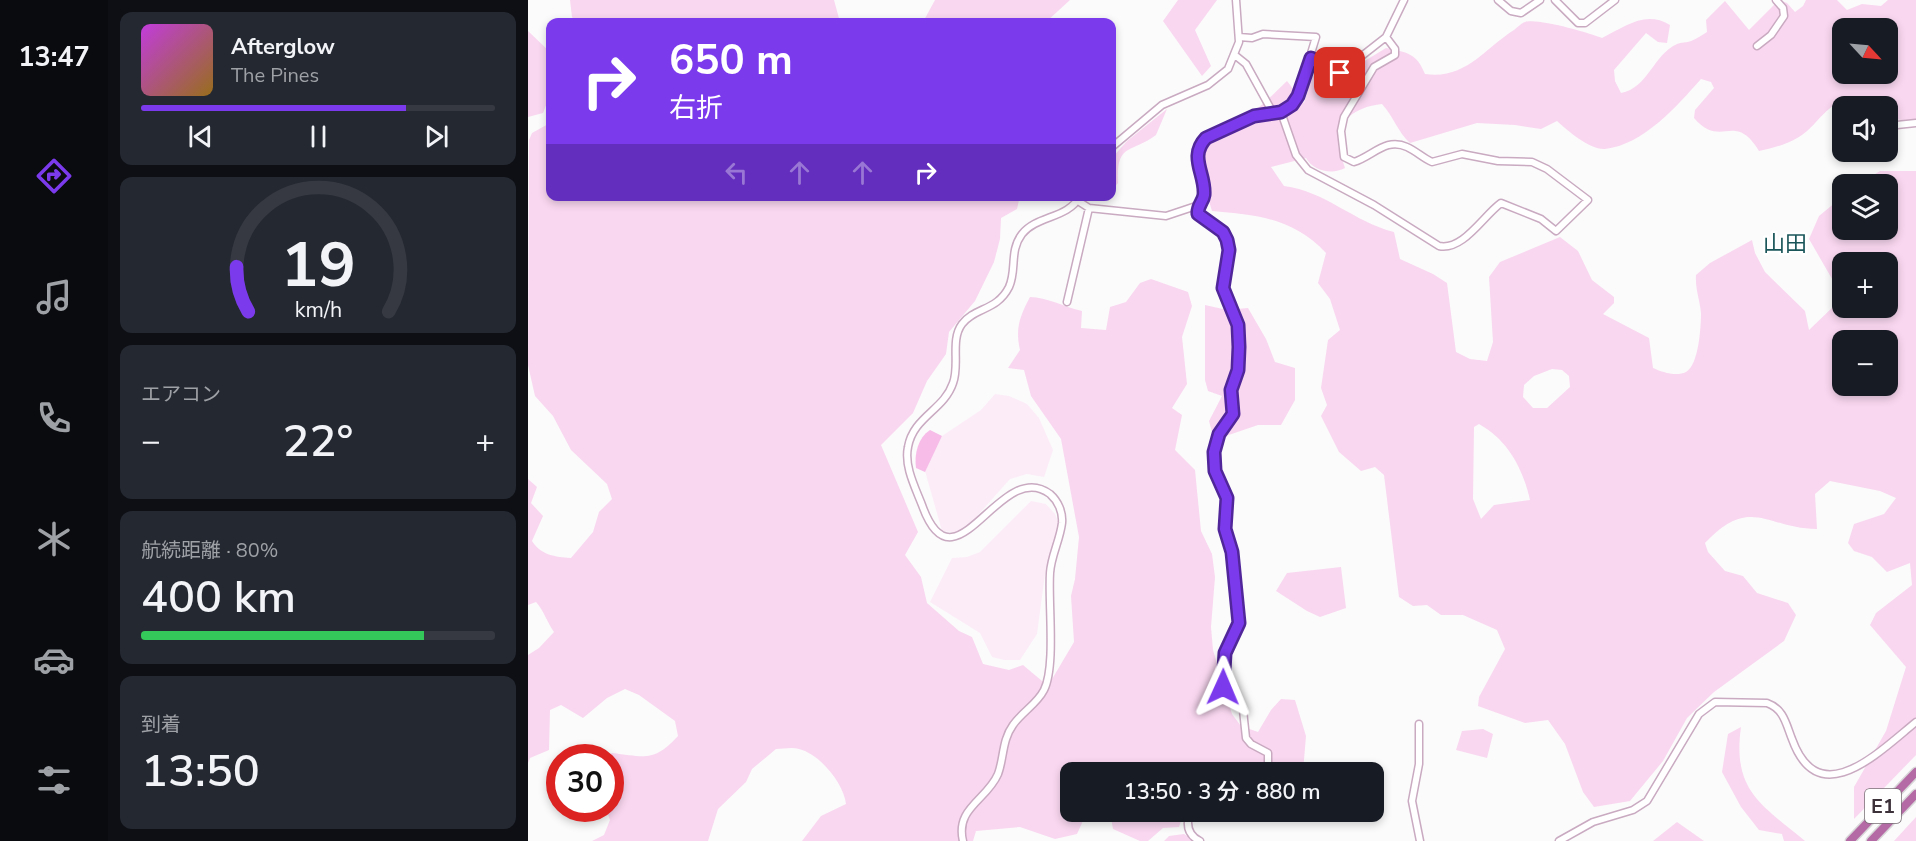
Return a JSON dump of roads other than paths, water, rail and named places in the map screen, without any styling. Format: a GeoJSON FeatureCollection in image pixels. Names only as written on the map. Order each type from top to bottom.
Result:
{"type":"FeatureCollection","features":[{"type":"Feature","properties":{"kind":"highway","name":"E1"},"geometry":{"type":"LineString","coordinates":[[1850,841],[1916,772]]}},
{"type":"Feature","properties":{"kind":"highway","name":"E1"},"geometry":{"type":"LineString","coordinates":[[1871,841],[1916,794]]}},
{"type":"Feature","properties":{"kind":"street"},"geometry":{"type":"LineString","coordinates":[[1116,144],[1162,105],[1219,79],[1236,56],[1239,37],[1236,0]]}},
{"type":"Feature","properties":{"kind":"street"},"geometry":{"type":"LineString","coordinates":[[1311,58],[1329,70],[1340,73],[1386,37],[1404,0]]}},
{"type":"Feature","properties":{"kind":"street"},"geometry":{"type":"LineString","coordinates":[[1498,0],[1511,11],[1521,13],[1540,0]]}},
{"type":"Feature","properties":{"kind":"street"},"geometry":{"type":"LineString","coordinates":[[1555,0],[1578,23],[1585,23],[1614,0]]}},
{"type":"Feature","properties":{"kind":"street"},"geometry":{"type":"LineString","coordinates":[[1757,46],[1771,35],[1784,16],[1783,8],[1776,0]]}},
{"type":"Feature","properties":{"kind":"street"},"geometry":{"type":"LineString","coordinates":[[1239,37],[1252,38],[1260,34],[1316,37],[1296,102],[1281,112],[1254,116],[1206,138],[1201,144],[1197,159],[1204,192],[1199,206],[1200,216],[1223,232],[1227,240],[1229,250],[1223,288],[1238,325],[1238,370],[1231,390],[1233,414],[1219,434],[1214,452],[1215,471],[1227,498],[1225,529],[1232,552],[1239,623],[1225,653],[1222,680],[1225,692],[1243,710],[1245,738],[1268,753],[1268,762]]}},
{"type":"Feature","properties":{"kind":"street"},"geometry":{"type":"LineString","coordinates":[[1281,112],[1296,155],[1308,170],[1374,205],[1439,246],[1447,248],[1458,243],[1501,203],[1541,219],[1556,231],[1588,200],[1547,169],[1532,162],[1498,161],[1462,154],[1432,162],[1410,148],[1395,144],[1382,147],[1359,161],[1349,161],[1341,149],[1344,117],[1374,67],[1395,55],[1395,49],[1386,37]]}},
{"type":"Feature","properties":{"kind":"street"},"geometry":{"type":"LineString","coordinates":[[1236,56],[1246,64],[1273,113]]}},
{"type":"Feature","properties":{"kind":"street"},"geometry":{"type":"LineString","coordinates":[[1898,125],[1916,123]]}},
{"type":"Feature","properties":{"kind":"street"},"geometry":{"type":"LineString","coordinates":[[963,841],[961,828],[967,811],[989,789],[1000,768],[1009,731],[1040,696],[1048,679],[1050,573],[1062,518],[1058,504],[1050,494],[1040,489],[1027,487],[1011,494],[961,536],[947,537],[938,534],[928,523],[908,468],[908,445],[916,425],[946,397],[954,382],[956,334],[960,326],[971,316],[996,304],[1009,287],[1014,250],[1023,234],[1036,222],[1060,214],[1076,201]]}},
{"type":"Feature","properties":{"kind":"street"},"geometry":{"type":"LineString","coordinates":[[1081,201],[1089,208],[1166,216],[1199,206]]}},
{"type":"Feature","properties":{"kind":"street"},"geometry":{"type":"LineString","coordinates":[[1067,302],[1089,208]]}},
{"type":"Feature","properties":{"kind":"street"},"geometry":{"type":"LineString","coordinates":[[1559,841],[1593,822],[1633,810],[1647,801],[1699,714],[1715,702],[1774,705],[1781,712],[1802,761],[1815,770],[1831,775],[1858,768],[1916,722]]}},
{"type":"Feature","properties":{"kind":"street"},"geometry":{"type":"LineString","coordinates":[[1419,724],[1419,764],[1413,801],[1420,841]]}},
{"type":"Feature","properties":{"kind":"street"},"geometry":{"type":"LineString","coordinates":[[1188,822],[1187,827],[1194,838],[1200,841]]}},
{"type":"Feature","properties":{"kind":"district","name":"山田"},"geometry":{"type":"Point","coordinates":[1785,243]}}]}
